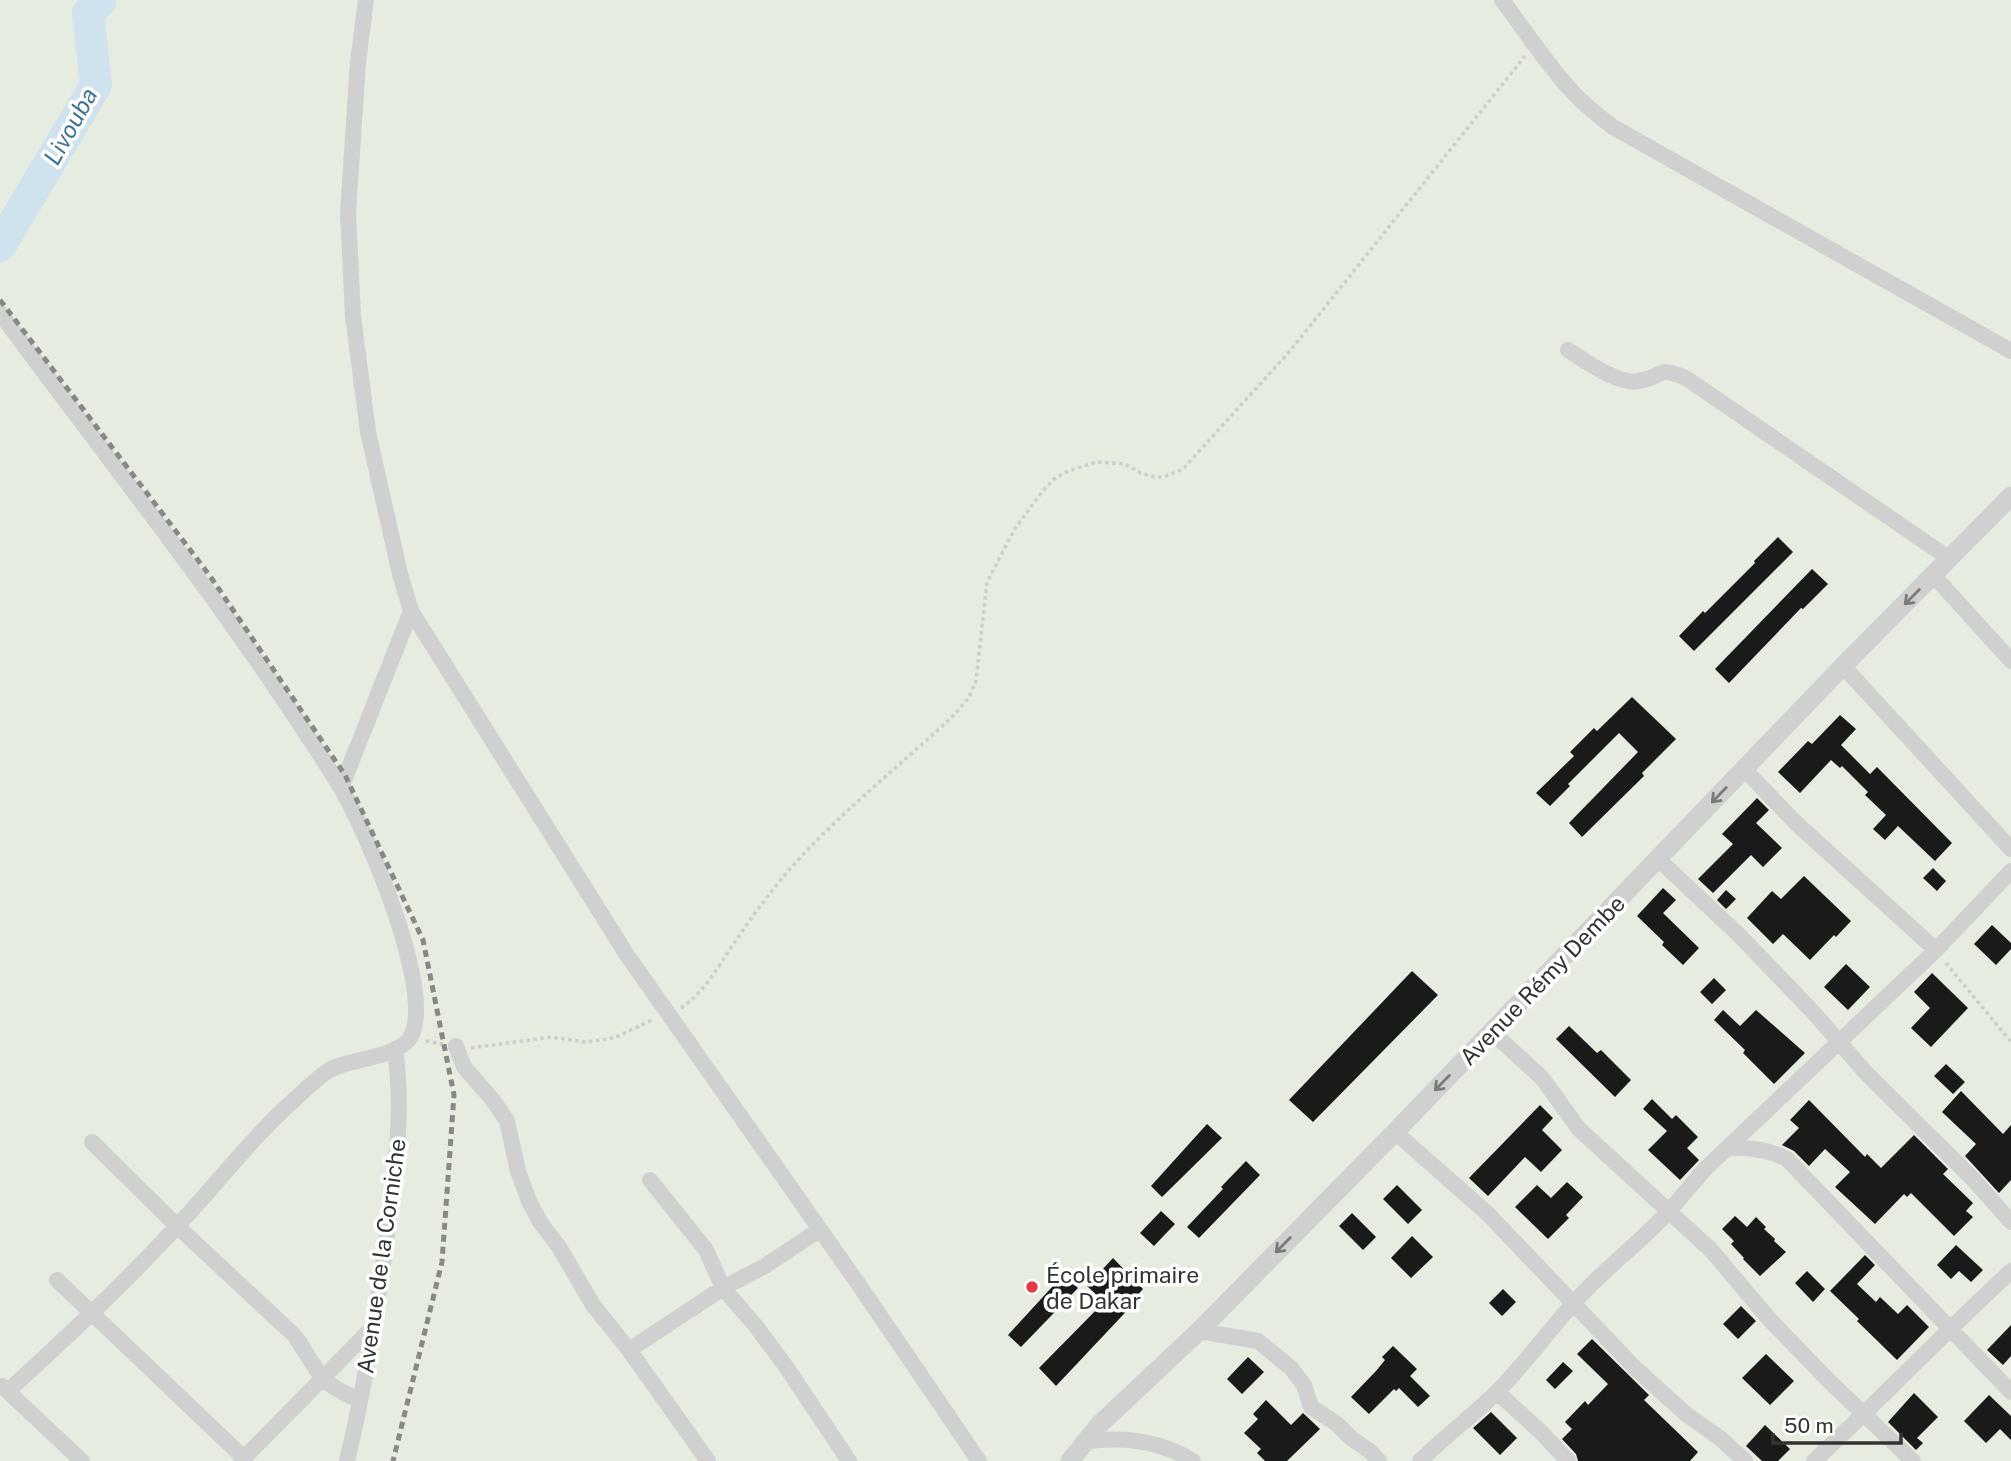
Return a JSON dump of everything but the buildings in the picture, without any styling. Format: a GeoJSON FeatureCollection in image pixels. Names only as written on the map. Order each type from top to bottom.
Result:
{"type":"FeatureCollection","features":[{"type":"Feature","properties":{"kind":"street"},"geometry":{"type":"LineString","coordinates":[[366,0],[358,62],[348,213],[353,316],[368,432],[411,611],[627,956],[819,1230],[971,1458]]}},
{"type":"Feature","properties":{"kind":"street"},"geometry":{"type":"LineString","coordinates":[[1502,0],[1570,89],[1613,127],[2011,351]]}},
{"type":"Feature","properties":{"kind":"street"},"geometry":{"type":"LineString","coordinates":[[0,314],[191,568],[287,705],[351,804],[404,940],[415,999],[415,1025],[411,1038],[388,1052],[345,1064],[323,1075],[270,1121],[177,1226],[93,1313],[4,1388],[81,1461]]}},
{"type":"Feature","properties":{"kind":"street"},"geometry":{"type":"LineString","coordinates":[[1567,350],[1589,364],[1629,382],[1640,381],[1663,371],[1686,378],[1950,559]]}},
{"type":"Feature","properties":{"kind":"street","name":"Avenue Rémy Dembe"},"geometry":{"type":"LineString","coordinates":[[1070,1461],[1099,1425],[1199,1331],[1395,1132],[1843,666],[2011,496]]}},
{"type":"Feature","properties":{"kind":"street"},"geometry":{"type":"LineString","coordinates":[[1934,576],[2011,661]]}},
{"type":"Feature","properties":{"kind":"street"},"geometry":{"type":"LineString","coordinates":[[341,788],[411,611]]}},
{"type":"Feature","properties":{"kind":"street"},"geometry":{"type":"LineString","coordinates":[[1843,666],[2011,849]]}},
{"type":"Feature","properties":{"kind":"street"},"geometry":{"type":"LineString","coordinates":[[1744,769],[1796,822],[1936,950]]}},
{"type":"Feature","properties":{"kind":"street"},"geometry":{"type":"LineString","coordinates":[[1658,859],[1738,935],[1865,1072],[1972,1178],[2011,1223]]}},
{"type":"Feature","properties":{"kind":"street"},"geometry":{"type":"LineString","coordinates":[[1420,1461],[1497,1392],[1604,1271],[1669,1211],[1689,1186],[1727,1148],[1936,950],[2011,871]]}},
{"type":"Feature","properties":{"kind":"street"},"geometry":{"type":"LineString","coordinates":[[1492,1032],[1542,1078],[1579,1129],[1711,1250],[1770,1320],[1913,1461]]}},
{"type":"Feature","properties":{"kind":"street"},"geometry":{"type":"LineString","coordinates":[[456,1046],[464,1067],[492,1098],[507,1121],[518,1171],[540,1222],[593,1305],[629,1350],[708,1461]]}},
{"type":"Feature","properties":{"kind":"street","name":"Avenue de la Corniche"},"geometry":{"type":"LineString","coordinates":[[347,1461],[374,1326],[398,1141],[399,1106],[395,1049]]}},
{"type":"Feature","properties":{"kind":"street"},"geometry":{"type":"LineString","coordinates":[[1395,1132],[1488,1214],[1636,1369],[1686,1414],[1721,1439],[1745,1461]]}},
{"type":"Feature","properties":{"kind":"street"},"geometry":{"type":"LineString","coordinates":[[92,1142],[294,1335],[322,1377],[341,1391],[360,1400]]}},
{"type":"Feature","properties":{"kind":"street"},"geometry":{"type":"LineString","coordinates":[[1727,1148],[1746,1147],[1787,1158],[2011,1392]]}},
{"type":"Feature","properties":{"kind":"street"},"geometry":{"type":"LineString","coordinates":[[650,1180],[706,1250],[723,1288],[787,1368],[849,1461]]}},
{"type":"Feature","properties":{"kind":"street"},"geometry":{"type":"LineString","coordinates":[[629,1350],[723,1288],[765,1266],[819,1230]]}},
{"type":"Feature","properties":{"kind":"street"},"geometry":{"type":"LineString","coordinates":[[1814,1461],[2011,1270]]}},
{"type":"Feature","properties":{"kind":"street"},"geometry":{"type":"LineString","coordinates":[[57,1280],[242,1460],[374,1326]]}},
{"type":"Feature","properties":{"kind":"street"},"geometry":{"type":"LineString","coordinates":[[1199,1331],[1258,1341],[1291,1368],[1304,1385],[1311,1407],[1337,1424],[1379,1461]]}},
{"type":"Feature","properties":{"kind":"street"},"geometry":{"type":"LineString","coordinates":[[1497,1392],[1568,1461]]}},
{"type":"Feature","properties":{"kind":"street"},"geometry":{"type":"LineString","coordinates":[[1083,1442],[1109,1438],[1143,1442],[1180,1453],[1193,1461]]}},
{"type":"Feature","properties":{"kind":"path"},"geometry":{"type":"LineString","coordinates":[[411,1038],[471,1048],[551,1037],[602,1040],[616,1037],[680,1008],[699,993],[760,905],[809,850],[955,714],[969,697],[975,681],[987,582],[1014,530],[1042,492],[1054,479],[1068,471],[1097,462],[1125,464],[1155,477],[1164,477],[1183,469],[1290,351],[1535,43]]}},
{"type":"Feature","properties":{"kind":"path"},"geometry":{"type":"LineString","coordinates":[[1936,950],[2011,1042]]}},
{"type":"Feature","properties":{"kind":"shaded area"},"geometry":{"type":"Polygon","coordinates":[[[0,0],[2011,0],[2011,1461],[0,1461],[0,0]]]}},
{"type":"Feature","properties":{"kind":"waterway","name":"Livouba"},"geometry":{"type":"LineString","coordinates":[[0,246],[96,85],[88,13],[101,0]]}},
{"type":"Feature","properties":{"kind":"railway"},"geometry":{"type":"LineString","coordinates":[[0,300],[210,576],[345,775],[423,940],[454,1095],[442,1262],[393,1461]]}},
{"type":"Feature","properties":{"kind":"place","name":"École primaire de Dakar"},"geometry":{"type":"Point","coordinates":[1032,1287]}}]}
